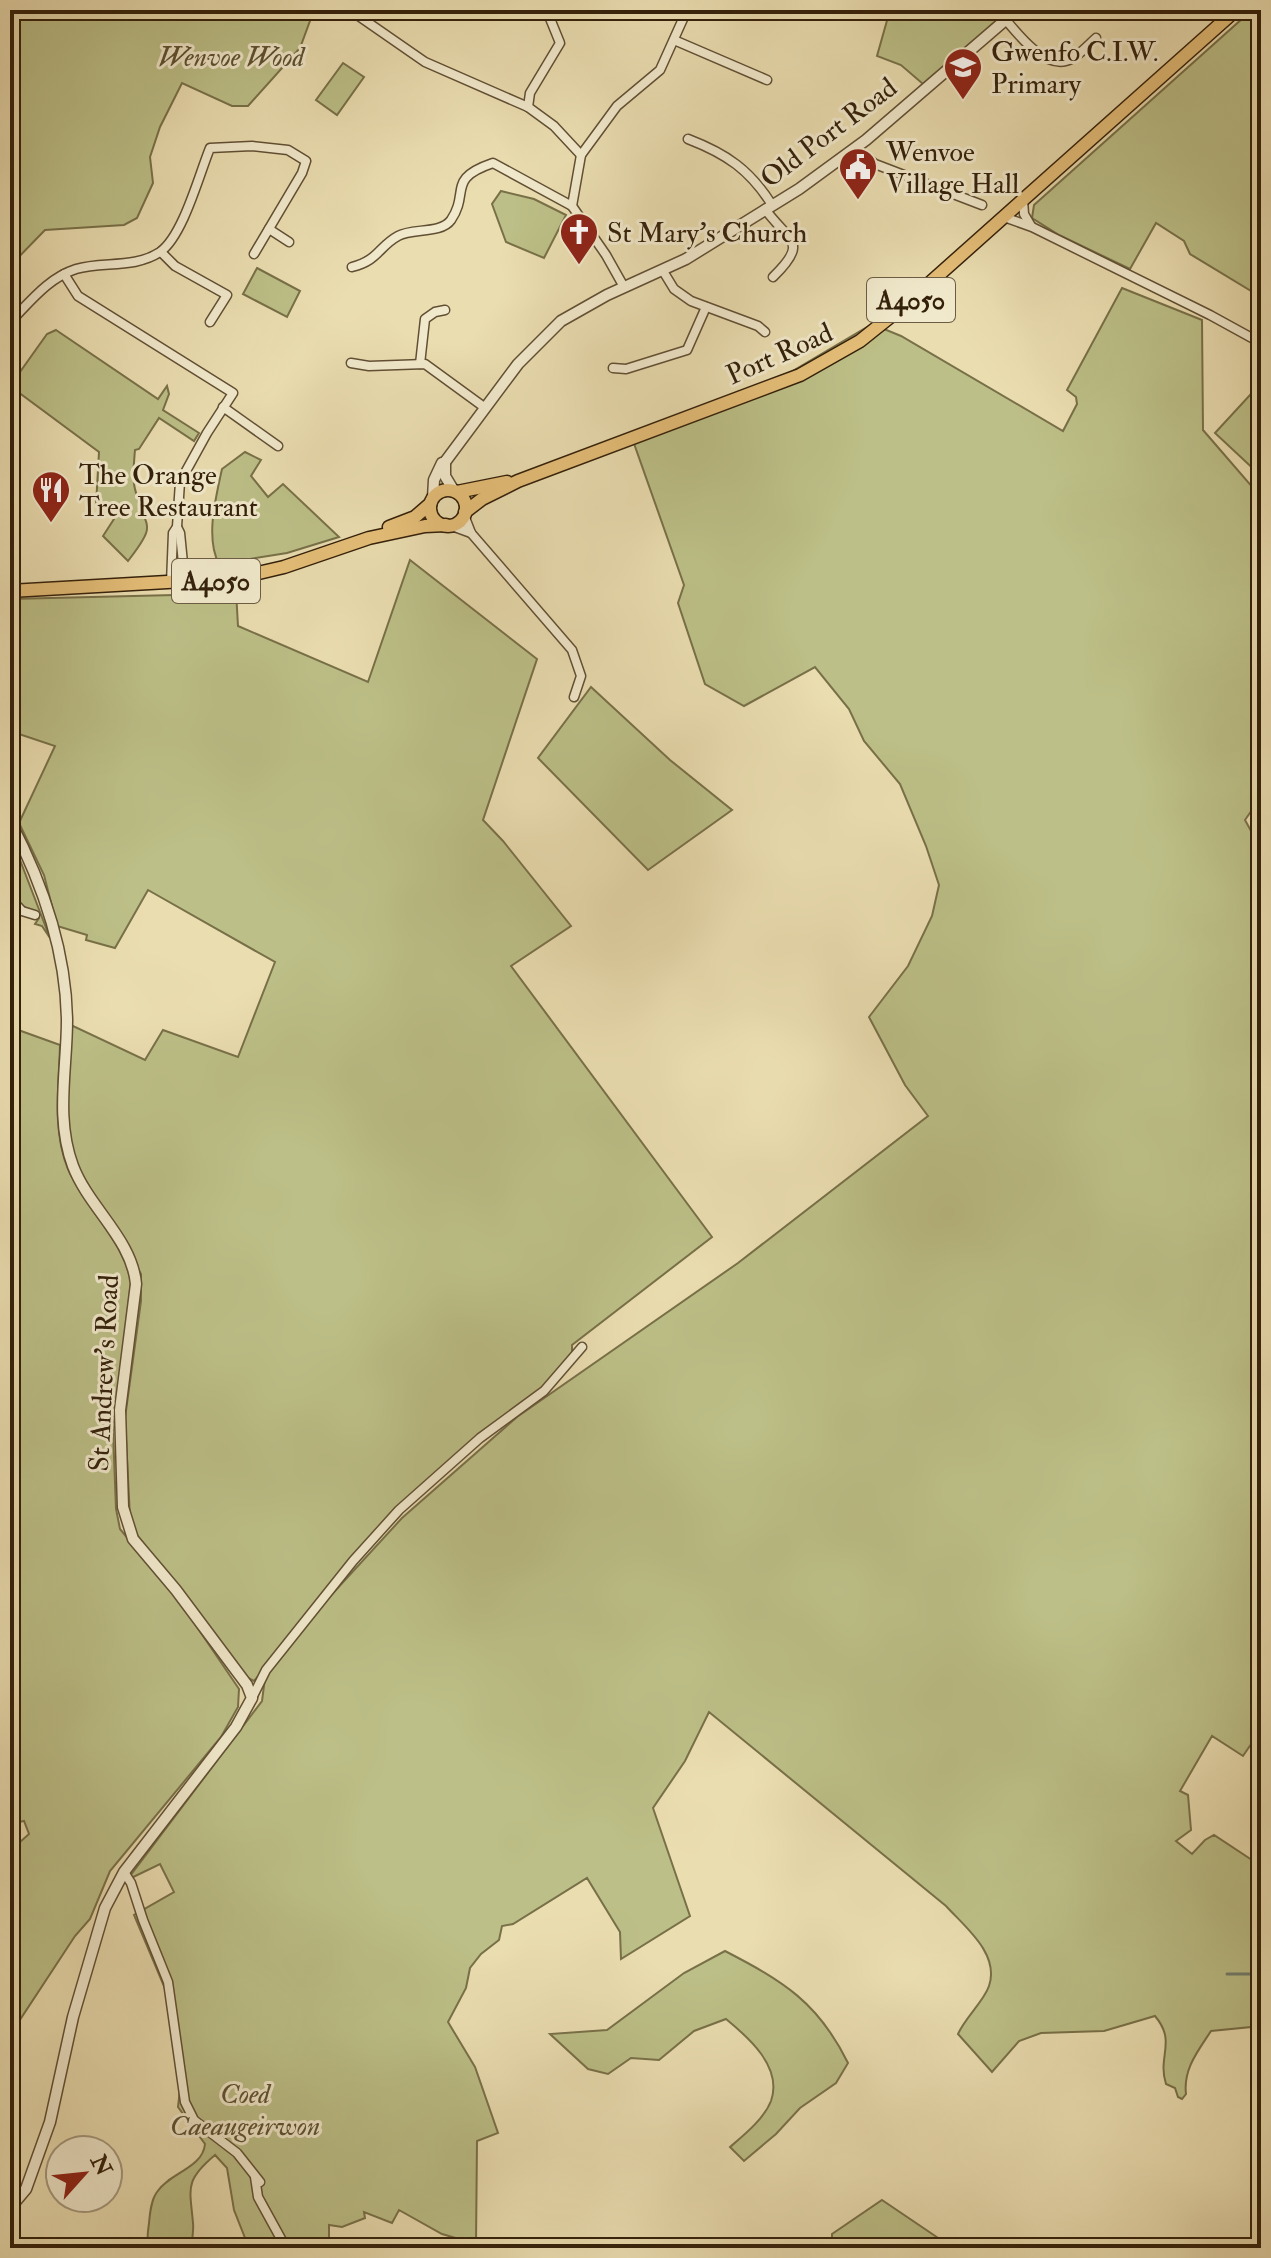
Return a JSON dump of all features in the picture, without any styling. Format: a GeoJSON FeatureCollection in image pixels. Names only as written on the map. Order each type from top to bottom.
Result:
{"type":"FeatureCollection","features":[{"type":"Feature","properties":{"kind":"main road","name":"Port Road"},"geometry":{"type":"LineString","coordinates":[[10,591],[237,578],[284,567],[369,538],[425,526],[458,523],[482,499],[518,481],[817,367],[854,346],[885,322],[1236,10]]}},
{"type":"Feature","properties":{"kind":"main road","name":"Port Road"},"geometry":{"type":"LineString","coordinates":[[369,538],[378,531],[415,517],[441,491],[518,481]]}},
{"type":"Feature","properties":{"kind":"main road"},"geometry":{"type":"LineString","coordinates":[[455,491],[465,501],[465,514]]}},
{"type":"Feature","properties":{"kind":"main road"},"geometry":{"type":"LineString","coordinates":[[432,501],[435,520],[448,525]]}},
{"type":"Feature","properties":{"kind":"main road","name":"Port Road"},"geometry":{"type":"LineString","coordinates":[[10,584],[41,583],[57,587]]}},
{"type":"Feature","properties":{"kind":"street"},"geometry":{"type":"LineString","coordinates":[[350,10],[425,62],[528,107],[554,126],[581,155]]}},
{"type":"Feature","properties":{"kind":"street"},"geometry":{"type":"LineString","coordinates":[[528,107],[530,93],[560,43],[549,16],[540,10]]}},
{"type":"Feature","properties":{"kind":"street"},"geometry":{"type":"LineString","coordinates":[[572,206],[581,155],[617,106],[660,70],[687,10]]}},
{"type":"Feature","properties":{"kind":"street","name":"Old Port Road"},"geometry":{"type":"LineString","coordinates":[[432,501],[434,480],[442,463],[484,407],[549,332],[575,312],[694,255],[855,149],[1017,10]]}},
{"type":"Feature","properties":{"kind":"street"},"geometry":{"type":"LineString","coordinates":[[1005,19],[1040,54],[1053,61],[1069,61],[1096,38]]}},
{"type":"Feature","properties":{"kind":"street"},"geometry":{"type":"LineString","coordinates":[[674,40],[767,80]]}},
{"type":"Feature","properties":{"kind":"street"},"geometry":{"type":"LineString","coordinates":[[688,139],[741,167],[757,181],[768,207],[793,242],[790,260],[773,277]]}},
{"type":"Feature","properties":{"kind":"street"},"geometry":{"type":"LineString","coordinates":[[10,322],[53,280],[64,274],[78,268],[123,265],[161,252],[176,234],[210,148],[252,146],[288,150],[306,161],[254,254]]}},
{"type":"Feature","properties":{"kind":"street"},"geometry":{"type":"LineString","coordinates":[[855,149],[875,164],[982,205]]}},
{"type":"Feature","properties":{"kind":"street"},"geometry":{"type":"LineString","coordinates":[[352,267],[366,264],[398,236],[444,226],[451,220],[461,184],[471,172],[493,163],[572,206],[624,287]]}},
{"type":"Feature","properties":{"kind":"street"},"geometry":{"type":"LineString","coordinates":[[1023,200],[1024,214],[1032,227]]}},
{"type":"Feature","properties":{"kind":"street"},"geometry":{"type":"LineString","coordinates":[[1004,217],[1032,227],[1261,343]]}},
{"type":"Feature","properties":{"kind":"street"},"geometry":{"type":"LineString","coordinates":[[269,229],[289,242]]}},
{"type":"Feature","properties":{"kind":"street"},"geometry":{"type":"LineString","coordinates":[[161,252],[175,266],[227,295],[210,322]]}},
{"type":"Feature","properties":{"kind":"street"},"geometry":{"type":"LineString","coordinates":[[663,271],[674,289],[691,301],[758,326],[765,332]]}},
{"type":"Feature","properties":{"kind":"street"},"geometry":{"type":"LineString","coordinates":[[64,274],[78,296],[233,393],[180,482],[178,583]]}},
{"type":"Feature","properties":{"kind":"street"},"geometry":{"type":"LineString","coordinates":[[613,368],[626,369],[687,350],[706,307]]}},
{"type":"Feature","properties":{"kind":"street"},"geometry":{"type":"LineString","coordinates":[[420,364],[425,319],[445,310]]}},
{"type":"Feature","properties":{"kind":"street"},"geometry":{"type":"LineString","coordinates":[[351,363],[369,366],[420,364],[437,371],[484,407]]}},
{"type":"Feature","properties":{"kind":"street"},"geometry":{"type":"LineString","coordinates":[[223,407],[278,446]]}},
{"type":"Feature","properties":{"kind":"street"},"geometry":{"type":"LineString","coordinates":[[445,462],[445,476],[455,491]]}},
{"type":"Feature","properties":{"kind":"street"},"geometry":{"type":"LineString","coordinates":[[465,514],[471,533],[572,650],[581,676],[574,697]]}},
{"type":"Feature","properties":{"kind":"street"},"geometry":{"type":"LineString","coordinates":[[448,525],[471,533]]}},
{"type":"Feature","properties":{"kind":"street","name":"St Andrew's Road"},"geometry":{"type":"LineString","coordinates":[[10,821],[44,898],[62,969],[67,1021],[62,1087],[67,1146],[86,1192],[127,1251],[135,1269],[136,1284],[120,1410],[123,1507],[128,1529],[247,1685],[252,1698]]}},
{"type":"Feature","properties":{"kind":"street"},"geometry":{"type":"LineString","coordinates":[[10,898],[22,911],[35,915]]}},
{"type":"Feature","properties":{"kind":"street"},"geometry":{"type":"LineString","coordinates":[[10,2208],[26,2189],[50,2122],[73,2017],[98,1930],[105,1908],[124,1872],[236,1727],[275,1657],[353,1561],[399,1510],[480,1438],[544,1391],[582,1347]]}},
{"type":"Feature","properties":{"kind":"street"},"geometry":{"type":"LineString","coordinates":[[124,1872],[131,1883],[168,1982],[185,2102],[194,2120],[237,2153],[257,2179],[258,2197],[286,2248]]}},
{"type":"Feature","properties":{"kind":"green space","name":"Wenvoe Wood"},"geometry":{"type":"Polygon","coordinates":[[[10,10],[314,10],[300,48],[248,106],[232,106],[182,83],[160,127],[150,157],[153,183],[137,218],[124,225],[45,230],[10,266],[10,10]]]}},
{"type":"Feature","properties":{"kind":"green space"},"geometry":{"type":"Polygon","coordinates":[[[866,10],[1010,10],[923,84],[901,65],[877,56],[888,17],[866,10]]]}},
{"type":"Feature","properties":{"kind":"green space"},"geometry":{"type":"Polygon","coordinates":[[[1252,10],[1261,20],[1261,297],[1190,254],[1184,241],[1156,223],[1130,269],[1059,235],[1032,218],[1034,205],[1252,10]]]}},
{"type":"Feature","properties":{"kind":"green space"},"geometry":{"type":"Polygon","coordinates":[[[343,63],[364,77],[337,115],[316,100],[343,63]]]}},
{"type":"Feature","properties":{"kind":"green space"},"geometry":{"type":"Polygon","coordinates":[[[501,191],[534,199],[566,215],[544,258],[506,242],[492,204],[501,191]]]}},
{"type":"Feature","properties":{"kind":"green space"},"geometry":{"type":"Polygon","coordinates":[[[257,268],[300,291],[287,317],[243,294],[257,268]]]}},
{"type":"Feature","properties":{"kind":"green space","name":"Coed Caeaugeirwon"},"geometry":{"type":"Polygon","coordinates":[[[1122,288],[1202,320],[1203,430],[1261,497],[1261,797],[1245,820],[1261,849],[1261,1735],[1258,1734],[1243,1756],[1212,1736],[1180,1791],[1188,1795],[1191,1830],[1176,1841],[1192,1854],[1214,1835],[1261,1866],[1261,2026],[1211,2031],[1189,2068],[1186,2094],[1182,2099],[1175,2088],[1166,2084],[1165,2034],[1155,2016],[1104,2031],[1041,2033],[1019,2041],[992,2072],[958,2034],[989,1986],[990,1963],[979,1942],[946,1906],[709,1712],[685,1761],[653,1808],[690,1916],[621,1959],[620,1932],[587,1878],[513,1924],[502,1926],[499,1940],[481,1954],[470,1968],[466,1988],[448,2022],[475,2067],[498,2133],[477,2141],[476,2244],[442,2234],[399,2210],[392,2223],[364,2212],[365,2218],[342,2227],[329,2225],[329,2248],[249,2248],[234,2210],[227,2168],[215,2155],[198,2172],[191,2186],[193,2248],[149,2248],[148,2233],[155,2195],[162,2185],[198,2159],[205,2144],[178,2107],[180,2089],[169,1998],[134,1915],[174,1892],[160,1864],[127,1880],[262,1701],[265,1678],[312,1616],[402,1518],[517,1417],[738,1263],[928,1116],[905,1085],[869,1017],[908,966],[932,916],[939,885],[900,784],[864,741],[849,709],[815,667],[744,706],[705,684],[678,603],[684,585],[631,435],[774,382],[872,324],[901,336],[1063,431],[1077,404],[1076,397],[1067,390],[1122,288]]]}},
{"type":"Feature","properties":{"kind":"green space"},"geometry":{"type":"Polygon","coordinates":[[[56,330],[158,399],[167,386],[169,394],[163,410],[199,433],[194,441],[159,418],[139,449],[135,450],[134,484],[147,531],[128,561],[103,536],[114,519],[96,505],[99,452],[10,386],[47,334],[56,330]]]}},
{"type":"Feature","properties":{"kind":"green space"},"geometry":{"type":"Polygon","coordinates":[[[1261,383],[1261,476],[1215,433],[1261,383]]]}},
{"type":"Feature","properties":{"kind":"green space"},"geometry":{"type":"Polygon","coordinates":[[[245,452],[261,460],[251,476],[268,497],[283,484],[339,537],[287,553],[219,564],[212,530],[222,469],[245,452]]]}},
{"type":"Feature","properties":{"kind":"green space"},"geometry":{"type":"Polygon","coordinates":[[[410,560],[537,659],[483,820],[571,926],[511,966],[712,1237],[572,1345],[572,1355],[546,1385],[399,1508],[254,1681],[248,1678],[134,1531],[130,1518],[125,1418],[141,1301],[141,1274],[77,1166],[70,1139],[66,1091],[71,1025],[145,1060],[163,1030],[238,1057],[275,962],[148,890],[115,948],[86,940],[87,935],[57,926],[44,875],[19,823],[55,746],[10,731],[10,599],[236,591],[238,626],[368,682],[410,560]]]}},
{"type":"Feature","properties":{"kind":"green space"},"geometry":{"type":"Polygon","coordinates":[[[591,687],[670,760],[732,810],[648,870],[538,758],[591,687]]]}},
{"type":"Feature","properties":{"kind":"green space"},"geometry":{"type":"Polygon","coordinates":[[[10,834],[50,938],[42,926],[35,924],[38,913],[26,908],[12,892],[10,834]]]}},
{"type":"Feature","properties":{"kind":"green space"},"geometry":{"type":"Polygon","coordinates":[[[10,1027],[60,1045],[58,1108],[63,1154],[75,1183],[120,1252],[131,1282],[113,1430],[116,1509],[120,1529],[180,1602],[239,1689],[238,1707],[221,1737],[110,1871],[90,1919],[75,1936],[10,2035],[10,1851],[29,1834],[24,1821],[14,1823],[10,1816],[10,1027]]]}},
{"type":"Feature","properties":{"kind":"green space"},"geometry":{"type":"Polygon","coordinates":[[[725,1951],[797,1995],[824,2024],[848,2063],[836,2083],[800,2108],[744,2161],[730,2147],[768,2108],[773,2088],[772,2076],[753,2044],[726,2019],[694,2031],[659,2060],[631,2058],[608,2074],[588,2069],[550,2034],[607,2030],[684,1973],[725,1951]]]}},
{"type":"Feature","properties":{"kind":"green space"},"geometry":{"type":"Polygon","coordinates":[[[882,2200],[950,2248],[832,2248],[832,2234],[882,2200]]]}},
{"type":"Feature","properties":{"kind":"waterway"},"geometry":{"type":"LineString","coordinates":[[1227,1974],[1261,1974]]}},
{"type":"Feature","properties":{"kind":"place","name":"Gwenfo C.I.W. Primary"},"geometry":{"type":"Point","coordinates":[963,101]}},
{"type":"Feature","properties":{"kind":"place","name":"Wenvoe Village Hall"},"geometry":{"type":"Point","coordinates":[858,201]}},
{"type":"Feature","properties":{"kind":"place","name":"St Mary's Church"},"geometry":{"type":"Point","coordinates":[579,266]}},
{"type":"Feature","properties":{"kind":"place","name":"The Orange Tree Restaurant"},"geometry":{"type":"Point","coordinates":[51,524]}}]}
